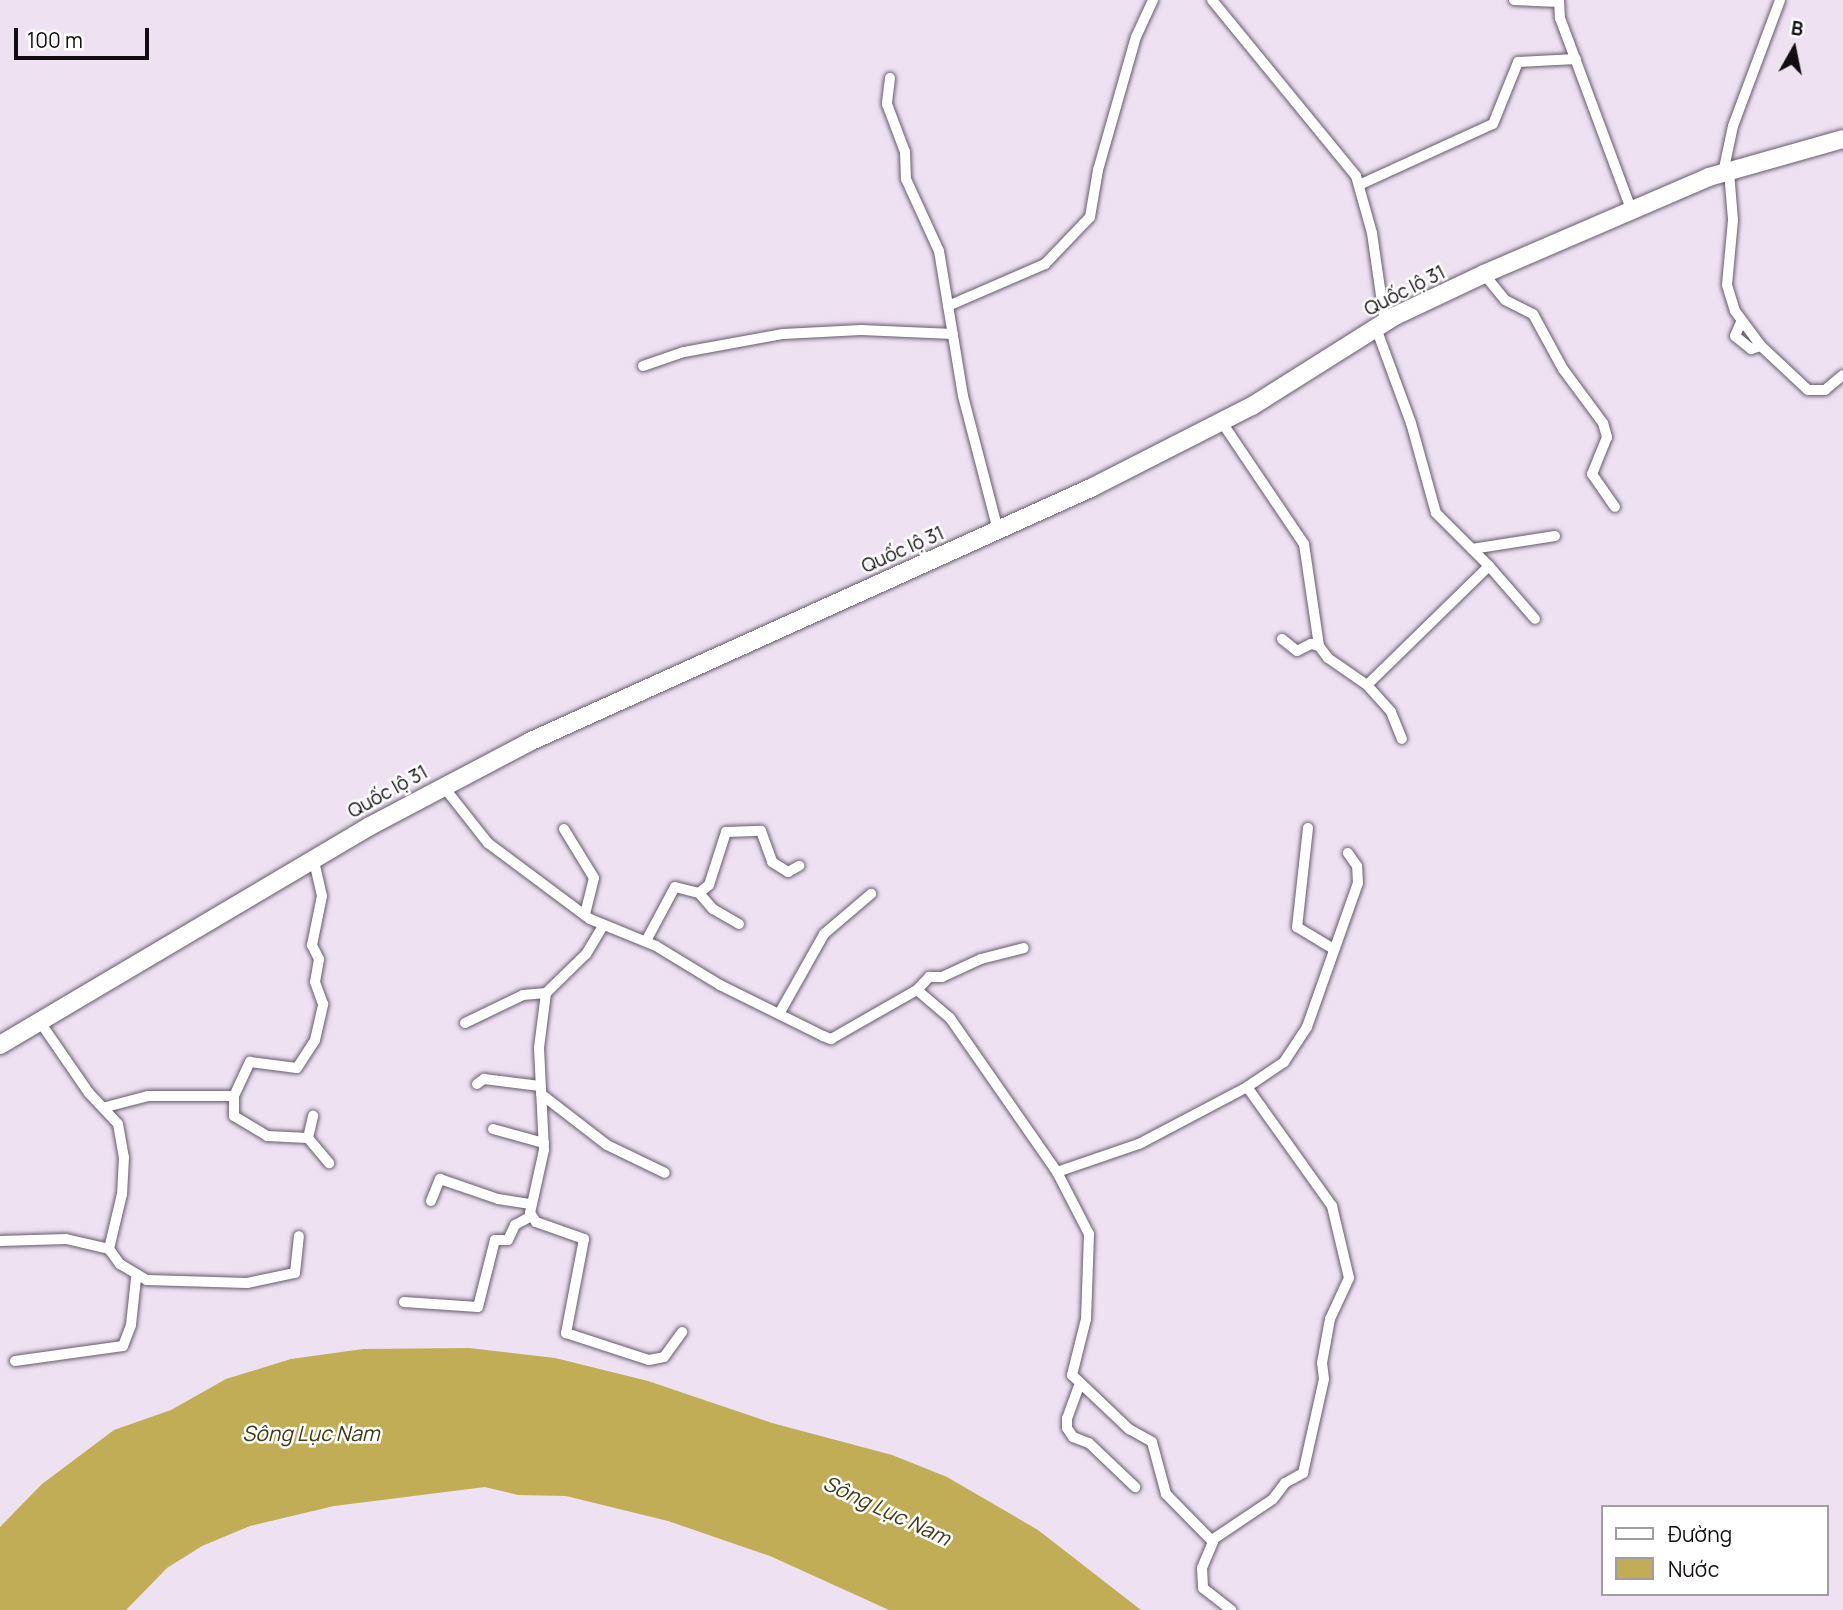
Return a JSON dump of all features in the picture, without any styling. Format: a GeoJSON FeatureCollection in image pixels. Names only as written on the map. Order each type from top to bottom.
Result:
{"type":"FeatureCollection","features":[{"type":"Feature","properties":{"kind":"highway","name":"Quốc lộ 31"},"geometry":{"type":"LineString","coordinates":[[0,1045],[370,826],[529,742],[1093,487],[1221,421],[1381,325],[1484,274],[1630,209],[1726,172],[1843,139]]}},
{"type":"Feature","properties":{"kind":"street"},"geometry":{"type":"LineString","coordinates":[[948,306],[1045,264],[1090,217],[1098,170],[1136,37],[1153,0]]}},
{"type":"Feature","properties":{"kind":"street"},"geometry":{"type":"LineString","coordinates":[[1212,0],[1359,185],[1376,253],[1381,325],[1436,513],[1489,566],[1535,619]]}},
{"type":"Feature","properties":{"kind":"street"},"geometry":{"type":"LineString","coordinates":[[1514,0],[1558,1],[1630,209]]}},
{"type":"Feature","properties":{"kind":"street"},"geometry":{"type":"LineString","coordinates":[[1780,0],[1732,126],[1726,172],[1733,220],[1727,285],[1741,322],[1761,346],[1808,390],[1825,390],[1843,375]]}},
{"type":"Feature","properties":{"kind":"street"},"geometry":{"type":"LineString","coordinates":[[1359,185],[1493,124],[1518,62],[1576,59]]}},
{"type":"Feature","properties":{"kind":"street"},"geometry":{"type":"LineString","coordinates":[[890,78],[887,104],[905,152],[906,178],[936,241],[963,396],[998,530]]}},
{"type":"Feature","properties":{"kind":"street"},"geometry":{"type":"LineString","coordinates":[[1484,274],[1505,300],[1534,314],[1563,369],[1603,423],[1607,437],[1592,474],[1615,507]]}},
{"type":"Feature","properties":{"kind":"street"},"geometry":{"type":"LineString","coordinates":[[643,366],[684,352],[783,334],[853,330],[953,334]]}},
{"type":"Feature","properties":{"kind":"street"},"geometry":{"type":"LineString","coordinates":[[1221,421],[1304,544],[1319,646],[1328,658],[1367,685],[1391,712],[1402,739]]}},
{"type":"Feature","properties":{"kind":"street"},"geometry":{"type":"LineString","coordinates":[[1472,549],[1555,536]]}},
{"type":"Feature","properties":{"kind":"street"},"geometry":{"type":"LineString","coordinates":[[1367,685],[1489,566]]}},
{"type":"Feature","properties":{"kind":"street"},"geometry":{"type":"LineString","coordinates":[[1282,639],[1297,651],[1308,645],[1319,646]]}},
{"type":"Feature","properties":{"kind":"street"},"geometry":{"type":"LineString","coordinates":[[443,786],[488,843],[585,915],[603,926],[646,942],[831,1039],[917,990],[929,977],[942,977],[981,959],[1024,948]]}},
{"type":"Feature","properties":{"kind":"street"},"geometry":{"type":"LineString","coordinates":[[1308,828],[1297,927],[1332,948]]}},
{"type":"Feature","properties":{"kind":"street"},"geometry":{"type":"LineString","coordinates":[[564,829],[594,878],[585,915]]}},
{"type":"Feature","properties":{"kind":"street"},"geometry":{"type":"LineString","coordinates":[[699,893],[709,884],[726,832],[761,831],[772,862],[788,872],[799,866]]}},
{"type":"Feature","properties":{"kind":"street"},"geometry":{"type":"LineString","coordinates":[[1057,1172],[1139,1144],[1278,1068],[1301,1040],[1359,876],[1348,853]]}},
{"type":"Feature","properties":{"kind":"street"},"geometry":{"type":"LineString","coordinates":[[314,860],[322,896],[312,945],[319,959],[315,982],[323,1004],[315,1041],[296,1069],[250,1062],[234,1096],[234,1116],[260,1134],[307,1138],[330,1163]]}},
{"type":"Feature","properties":{"kind":"street"},"geometry":{"type":"LineString","coordinates":[[646,942],[676,887],[699,893],[713,909],[739,924]]}},
{"type":"Feature","properties":{"kind":"street"},"geometry":{"type":"LineString","coordinates":[[779,1014],[824,934],[871,894]]}},
{"type":"Feature","properties":{"kind":"street"},"geometry":{"type":"LineString","coordinates":[[465,1023],[523,995],[545,993],[586,954],[603,926]]}},
{"type":"Feature","properties":{"kind":"street"},"geometry":{"type":"LineString","coordinates":[[917,990],[961,1029],[1057,1172],[1090,1242],[1086,1319],[1071,1369],[1080,1382],[1129,1429],[1152,1442],[1166,1494],[1212,1539]]}},
{"type":"Feature","properties":{"kind":"street"},"geometry":{"type":"LineString","coordinates":[[531,1216],[531,1204],[544,1143],[539,1048],[545,993]]}},
{"type":"Feature","properties":{"kind":"street"},"geometry":{"type":"LineString","coordinates":[[40,1022],[89,1093],[106,1107],[118,1124],[124,1157],[122,1195],[109,1249]]}},
{"type":"Feature","properties":{"kind":"street"},"geometry":{"type":"LineString","coordinates":[[477,1084],[491,1079],[541,1090],[607,1145],[665,1173]]}},
{"type":"Feature","properties":{"kind":"street"},"geometry":{"type":"LineString","coordinates":[[1231,1610],[1203,1588],[1202,1568],[1212,1539],[1273,1499],[1285,1483],[1303,1472],[1324,1379],[1322,1363],[1330,1319],[1349,1279],[1332,1206],[1247,1087]]}},
{"type":"Feature","properties":{"kind":"street"},"geometry":{"type":"LineString","coordinates":[[106,1107],[148,1096],[234,1096]]}},
{"type":"Feature","properties":{"kind":"street"},"geometry":{"type":"LineString","coordinates":[[307,1138],[313,1116]]}},
{"type":"Feature","properties":{"kind":"street"},"geometry":{"type":"LineString","coordinates":[[493,1129],[544,1143]]}},
{"type":"Feature","properties":{"kind":"street"},"geometry":{"type":"LineString","coordinates":[[431,1201],[437,1181],[442,1179],[498,1199],[531,1204]]}},
{"type":"Feature","properties":{"kind":"street"},"geometry":{"type":"LineString","coordinates":[[404,1302],[478,1307],[495,1240],[508,1240],[516,1224],[531,1216]]}},
{"type":"Feature","properties":{"kind":"street"},"geometry":{"type":"LineString","coordinates":[[531,1216],[584,1239],[566,1334],[649,1360],[664,1357],[682,1332]]}},
{"type":"Feature","properties":{"kind":"street"},"geometry":{"type":"LineString","coordinates":[[0,1241],[66,1239],[109,1249],[136,1278],[211,1285],[288,1275],[298,1270],[299,1236]]}},
{"type":"Feature","properties":{"kind":"street"},"geometry":{"type":"LineString","coordinates":[[15,1361],[123,1346],[131,1325],[136,1278]]}},
{"type":"Feature","properties":{"kind":"street"},"geometry":{"type":"LineString","coordinates":[[1080,1382],[1066,1418],[1067,1428],[1073,1437],[1089,1443],[1135,1487]]}},
{"type":"Feature","properties":{"kind":"water","name":"Sông Lục Nam"},"geometry":{"type":"Polygon","coordinates":[[[469,1348],[555,1358],[648,1381],[772,1423],[892,1455],[947,1477],[1038,1530],[1141,1610],[889,1610],[770,1556],[668,1521],[566,1496],[518,1495],[485,1487],[334,1506],[250,1526],[202,1546],[167,1568],[126,1610],[0,1610],[0,1527],[42,1484],[114,1430],[171,1410],[226,1379],[291,1359],[363,1349],[469,1348]]]}}]}
